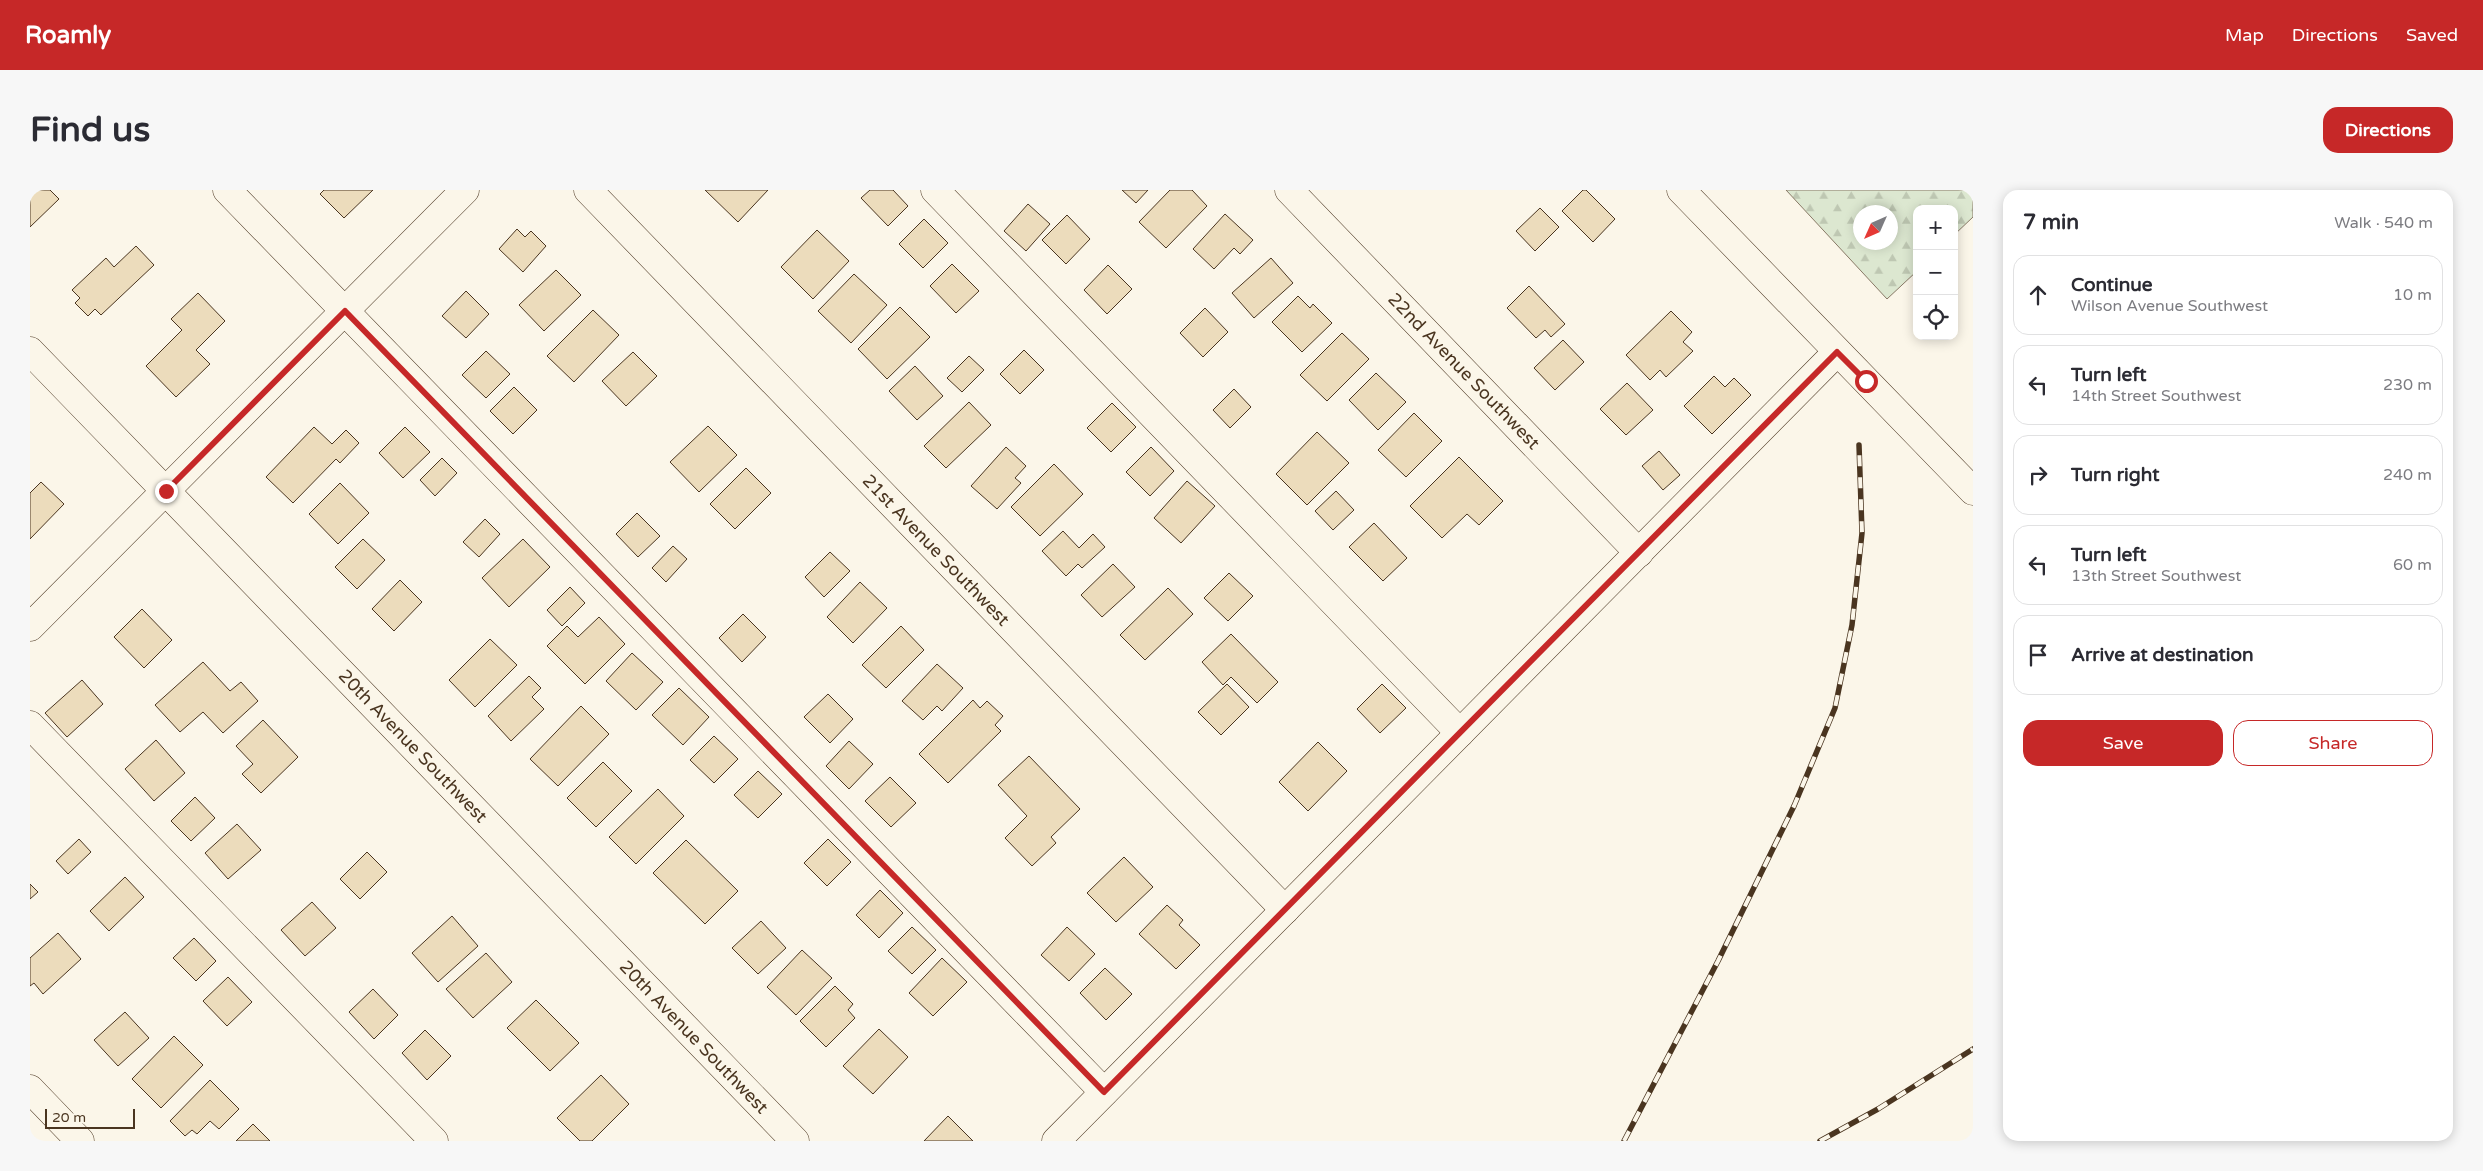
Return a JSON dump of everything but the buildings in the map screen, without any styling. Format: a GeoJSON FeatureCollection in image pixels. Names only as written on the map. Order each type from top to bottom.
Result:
{"type":"FeatureCollection","features":[{"type":"Feature","properties":{"kind":"street"},"geometry":{"type":"LineString","coordinates":[[227,190],[1104,1092]]}},
{"type":"Feature","properties":{"kind":"street"},"geometry":{"type":"LineString","coordinates":[[30,627],[465,190]]}},
{"type":"Feature","properties":{"kind":"street","name":"21st Avenue Southwest"},"geometry":{"type":"LineString","coordinates":[[588,190],[1285,910]]}},
{"type":"Feature","properties":{"kind":"street"},"geometry":{"type":"LineString","coordinates":[[935,190],[1460,733]]}},
{"type":"Feature","properties":{"kind":"street","name":"22nd Avenue Southwest"},"geometry":{"type":"LineString","coordinates":[[1289,190],[1639,552]]}},
{"type":"Feature","properties":{"kind":"street"},"geometry":{"type":"LineString","coordinates":[[1681,190],[1973,491]]}},
{"type":"Feature","properties":{"kind":"street","name":"20th Avenue Southwest"},"geometry":{"type":"LineString","coordinates":[[30,351],[795,1141]]}},
{"type":"Feature","properties":{"kind":"street"},"geometry":{"type":"LineString","coordinates":[[1056,1141],[1837,352]]}},
{"type":"Feature","properties":{"kind":"street"},"geometry":{"type":"LineString","coordinates":[[30,726],[434,1141]]}},
{"type":"Feature","properties":{"kind":"street"},"geometry":{"type":"LineString","coordinates":[[30,1089],[80,1141]]}},
{"type":"Feature","properties":{"kind":"green space"},"geometry":{"type":"Polygon","coordinates":[[[1786,190],[1973,190],[1973,217],[1958,231],[1958,205],[1913,205],[1913,275],[1887,299],[1786,190]]]}},
{"type":"Feature","properties":{"kind":"railway"},"geometry":{"type":"LineString","coordinates":[[1624,1141],[1718,961],[1794,806],[1835,708],[1852,625],[1862,533],[1859,445]]}},
{"type":"Feature","properties":{"kind":"railway"},"geometry":{"type":"LineString","coordinates":[[1820,1141],[1878,1109],[1973,1049]]}},
{"type":"Feature","properties":{"kind":"route"},"geometry":{"type":"LineString","coordinates":[[166,491],[345,311],[1104,1092],[1837,352],[1866,381]]}}]}
